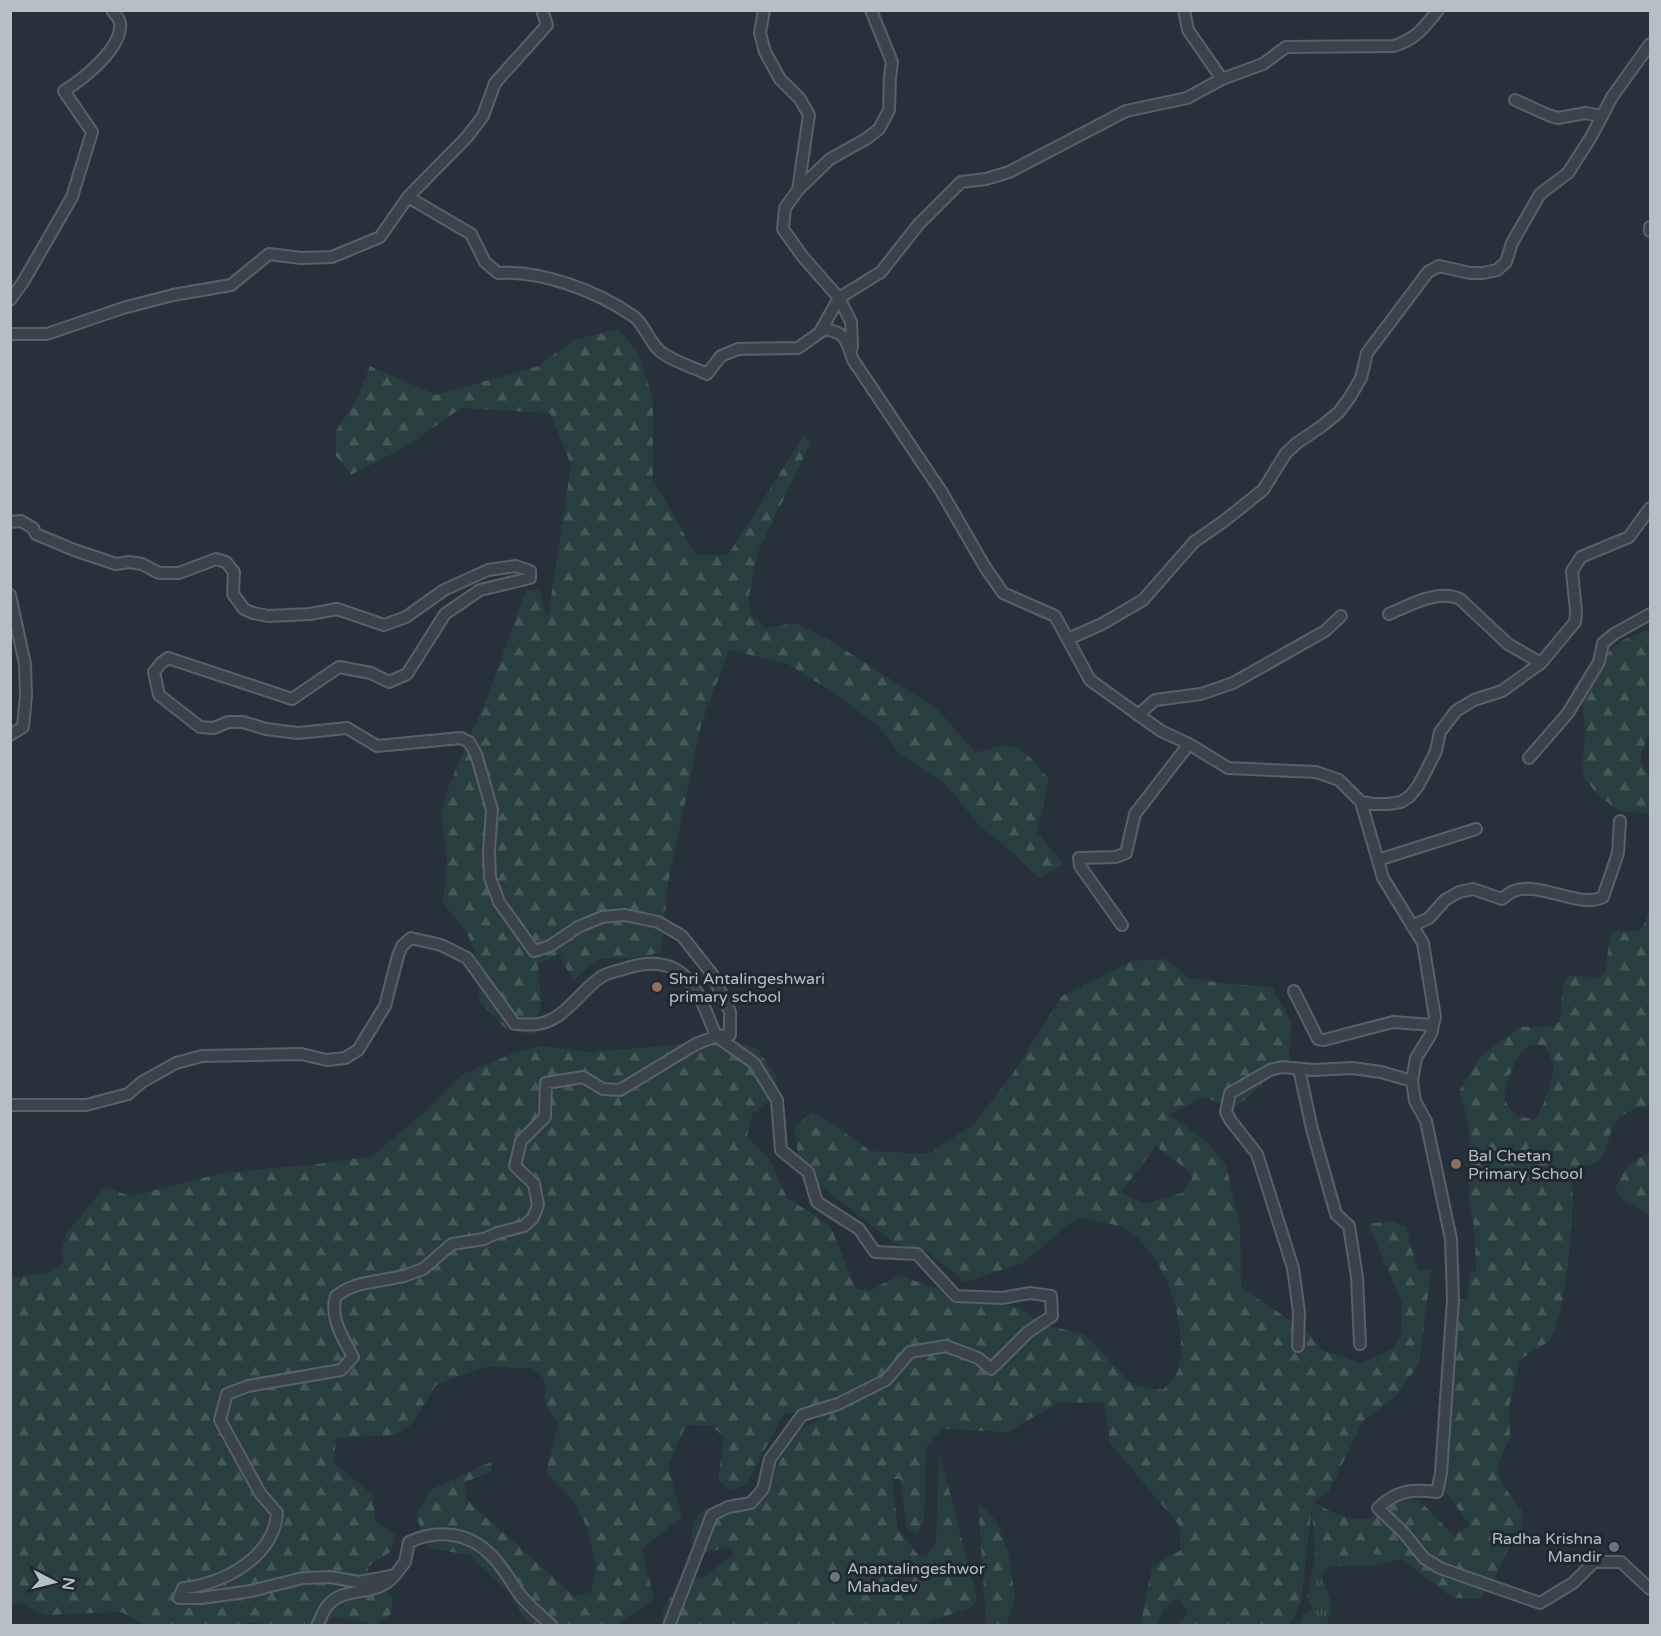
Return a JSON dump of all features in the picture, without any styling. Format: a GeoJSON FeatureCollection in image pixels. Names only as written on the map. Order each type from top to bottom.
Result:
{"type":"FeatureCollection","features":[{"type":"Feature","properties":{"kind":"street"},"geometry":{"type":"LineString","coordinates":[[10,300],[23,282],[72,197],[92,132],[64,91],[104,58],[115,41],[120,23],[112,10]]}},
{"type":"Feature","properties":{"kind":"street"},"geometry":{"type":"LineString","coordinates":[[10,334],[20,336],[47,334],[123,308],[173,295],[231,285],[269,254],[301,258],[332,257],[380,237],[408,197],[467,137],[483,116],[495,83],[547,25],[542,10]]}},
{"type":"Feature","properties":{"kind":"street"},"geometry":{"type":"LineString","coordinates":[[764,10],[760,33],[765,52],[780,79],[800,99],[809,115],[798,190]]}},
{"type":"Feature","properties":{"kind":"street"},"geometry":{"type":"LineString","coordinates":[[853,360],[851,322],[839,298],[803,257],[783,229],[785,208],[798,190],[830,159],[879,129],[889,110],[892,62],[871,10]]}},
{"type":"Feature","properties":{"kind":"street"},"geometry":{"type":"LineString","coordinates":[[1184,10],[1188,30],[1222,79]]}},
{"type":"Feature","properties":{"kind":"street"},"geometry":{"type":"LineString","coordinates":[[820,332],[839,298],[881,272],[918,225],[961,182],[986,179],[1009,172],[1126,111],[1187,98],[1222,79],[1263,64],[1286,47],[1394,46],[1411,40],[1438,10]]}},
{"type":"Feature","properties":{"kind":"street"},"geometry":{"type":"LineString","coordinates":[[1068,639],[1102,624],[1143,600],[1194,542],[1263,490],[1286,453],[1327,422],[1350,397],[1361,378],[1368,353],[1428,272],[1439,266],[1470,273],[1483,273],[1497,270],[1506,262],[1512,243],[1540,194],[1568,173],[1612,97],[1650,44]]}},
{"type":"Feature","properties":{"kind":"street"},"geometry":{"type":"LineString","coordinates":[[1515,100],[1534,110],[1558,118],[1586,114],[1600,117]]}},
{"type":"Feature","properties":{"kind":"street"},"geometry":{"type":"LineString","coordinates":[[408,197],[471,234],[485,262],[498,273],[517,271],[558,280],[594,294],[634,317],[660,352],[707,374],[721,356],[738,349],[798,348],[825,329],[845,336],[853,360],[941,491],[985,567],[1003,593],[1055,616],[1090,680],[1161,731],[1189,744],[1228,768],[1316,772],[1340,780],[1361,802],[1383,878],[1423,944],[1435,1017],[1431,1034],[1416,1058],[1412,1081],[1415,1101],[1426,1121],[1451,1239],[1453,1299],[1441,1473],[1437,1492],[1415,1489],[1389,1497],[1378,1508],[1404,1533],[1424,1558],[1440,1568],[1540,1603],[1573,1583],[1594,1562],[1621,1562],[1650,1589]]}},
{"type":"Feature","properties":{"kind":"street"},"geometry":{"type":"LineString","coordinates":[[1361,802],[1388,804],[1401,802],[1410,796],[1418,786],[1436,751],[1440,732],[1456,711],[1474,700],[1502,691],[1541,663],[1575,622],[1572,571],[1581,557],[1629,537],[1650,508]]}},
{"type":"Feature","properties":{"kind":"street"},"geometry":{"type":"LineString","coordinates":[[10,522],[28,524],[36,534],[74,550],[116,564],[129,562],[142,564],[159,573],[179,573],[216,559],[226,562],[234,572],[232,594],[244,609],[268,616],[310,614],[336,609],[384,625],[406,617],[444,590],[488,570],[516,566],[530,571],[530,578],[480,590],[445,614],[407,674],[399,680],[389,682],[371,673],[339,667],[292,699],[168,658],[154,672],[159,695],[200,727],[214,728],[228,722],[243,722],[266,729],[298,733],[347,728],[377,746],[460,738],[469,742],[476,754],[492,810],[490,878],[499,902],[534,951],[550,946],[578,927],[602,917],[625,915],[658,922],[682,936],[712,974],[730,1012],[730,1035],[716,1036],[696,1044],[620,1090],[603,1089],[583,1077],[546,1083],[545,1117],[521,1141],[515,1166],[534,1184],[538,1205],[533,1218],[524,1226],[484,1239],[452,1244],[423,1269],[404,1276],[361,1284],[336,1296],[332,1308],[341,1334],[353,1357],[341,1370],[248,1386],[227,1394],[220,1420],[260,1493],[277,1513],[276,1524],[258,1554],[240,1568],[196,1587],[183,1588],[179,1598],[202,1598],[251,1591],[303,1578],[330,1577],[359,1582],[395,1575]]}},
{"type":"Feature","properties":{"kind":"street"},"geometry":{"type":"LineString","coordinates":[[10,595],[25,664],[26,696],[23,727],[10,735]]}},
{"type":"Feature","properties":{"kind":"street"},"geometry":{"type":"LineString","coordinates":[[1389,614],[1413,603],[1443,595],[1452,595],[1460,599],[1508,644],[1541,663]]}},
{"type":"Feature","properties":{"kind":"street"},"geometry":{"type":"LineString","coordinates":[[1529,758],[1568,713],[1599,662],[1603,643],[1614,634],[1650,614]]}},
{"type":"Feature","properties":{"kind":"street"},"geometry":{"type":"LineString","coordinates":[[1138,715],[1155,700],[1201,694],[1233,683],[1325,631],[1341,616]]}},
{"type":"Feature","properties":{"kind":"street"},"geometry":{"type":"LineString","coordinates":[[1122,925],[1080,866],[1079,858],[1116,857],[1126,854],[1135,814],[1189,744]]}},
{"type":"Feature","properties":{"kind":"street"},"geometry":{"type":"LineString","coordinates":[[1412,926],[1429,918],[1445,900],[1459,892],[1473,890],[1502,899],[1513,891],[1524,889],[1558,893],[1586,900],[1603,897],[1618,853],[1620,821]]}},
{"type":"Feature","properties":{"kind":"street"},"geometry":{"type":"LineString","coordinates":[[1378,860],[1476,830]]}},
{"type":"Feature","properties":{"kind":"street"},"geometry":{"type":"LineString","coordinates":[[10,1105],[86,1104],[128,1094],[142,1082],[176,1063],[202,1056],[301,1054],[327,1060],[345,1058],[358,1050],[385,1006],[398,956],[402,946],[411,938],[441,945],[467,958],[515,1024],[541,1024],[563,1012],[602,976],[640,964],[666,963],[687,977],[716,1036],[754,1063],[777,1100],[781,1150],[808,1172],[817,1202],[859,1229],[875,1252],[917,1254],[956,1296],[1002,1298],[1030,1293],[1052,1296],[1052,1316],[1028,1332],[991,1369],[978,1358],[946,1346],[910,1352],[886,1380],[838,1404],[802,1415],[770,1459],[763,1489],[751,1503],[728,1507],[712,1515],[669,1626]]}},
{"type":"Feature","properties":{"kind":"street"},"geometry":{"type":"LineString","coordinates":[[1294,991],[1318,1039],[1324,1040],[1392,1022],[1433,1025]]}},
{"type":"Feature","properties":{"kind":"street"},"geometry":{"type":"LineString","coordinates":[[1298,1346],[1299,1312],[1293,1268],[1257,1154],[1226,1112],[1230,1093],[1270,1070],[1282,1067],[1352,1068],[1381,1072],[1412,1081]]}},
{"type":"Feature","properties":{"kind":"street"},"geometry":{"type":"LineString","coordinates":[[1299,1069],[1312,1129],[1336,1214],[1349,1227],[1352,1239],[1357,1277],[1360,1344]]}},
{"type":"Feature","properties":{"kind":"street"},"geometry":{"type":"LineString","coordinates":[[317,1626],[327,1606],[339,1596],[375,1589],[387,1584],[405,1562],[409,1542],[440,1533],[476,1541],[493,1556],[524,1599],[552,1626]]}},
{"type":"Feature","properties":{"kind":"green space"},"geometry":{"type":"Polygon","coordinates":[[[618,329],[638,353],[653,397],[653,479],[696,555],[728,555],[804,435],[811,442],[757,554],[748,601],[752,616],[765,628],[795,623],[831,641],[937,709],[976,753],[990,748],[1011,746],[1025,753],[1049,779],[1037,832],[1063,864],[1039,878],[980,826],[946,785],[901,755],[877,725],[834,693],[788,664],[729,650],[701,725],[668,884],[661,952],[641,957],[599,959],[573,981],[559,954],[538,964],[541,1001],[535,1035],[506,1029],[480,1002],[475,951],[468,935],[443,903],[447,857],[441,813],[448,788],[488,695],[526,590],[539,590],[548,618],[571,465],[550,413],[461,408],[409,445],[351,475],[336,456],[336,431],[358,397],[370,366],[436,395],[536,367],[574,340],[618,329]]]}},
{"type":"Feature","properties":{"kind":"green space"},"geometry":{"type":"Polygon","coordinates":[[[1650,629],[1650,735],[1644,746],[1641,762],[1645,771],[1650,775],[1650,818],[1649,814],[1619,811],[1598,795],[1585,779],[1582,770],[1585,734],[1582,699],[1609,651],[1623,640],[1650,629]]]}},
{"type":"Feature","properties":{"kind":"green space"},"geometry":{"type":"Polygon","coordinates":[[[1650,907],[1650,1107],[1634,1109],[1619,1117],[1603,1156],[1598,1162],[1581,1168],[1572,1182],[1573,1203],[1568,1265],[1560,1314],[1550,1341],[1522,1358],[1519,1365],[1509,1407],[1510,1438],[1499,1461],[1498,1470],[1503,1485],[1523,1513],[1521,1528],[1494,1579],[1480,1599],[1456,1598],[1447,1594],[1402,1559],[1370,1553],[1333,1560],[1315,1559],[1312,1507],[1301,1602],[1290,1625],[1178,1625],[1188,1613],[1178,1598],[1164,1609],[1157,1625],[1143,1625],[1141,1623],[1152,1566],[1181,1550],[1179,1525],[1110,1443],[1104,1402],[1058,1403],[1007,1432],[942,1429],[926,1448],[924,1520],[917,1535],[907,1528],[900,1479],[892,1479],[898,1529],[919,1556],[927,1555],[936,1541],[939,1451],[977,1598],[972,1607],[920,1625],[662,1625],[663,1611],[679,1581],[705,1576],[733,1555],[731,1547],[706,1552],[691,1543],[693,1520],[706,1509],[747,1507],[772,1479],[793,1432],[821,1420],[810,1409],[784,1414],[746,1484],[730,1490],[718,1480],[724,1437],[712,1426],[686,1425],[668,1465],[682,1517],[642,1549],[654,1599],[619,1625],[532,1625],[509,1593],[470,1555],[428,1548],[416,1515],[430,1490],[493,1461],[491,1472],[465,1482],[466,1499],[574,1596],[591,1592],[596,1568],[587,1527],[570,1497],[546,1473],[558,1425],[546,1404],[544,1379],[532,1368],[484,1367],[436,1385],[412,1424],[395,1435],[336,1438],[334,1463],[373,1495],[375,1521],[395,1535],[390,1552],[367,1567],[373,1582],[393,1597],[391,1614],[376,1624],[334,1617],[326,1625],[273,1625],[250,1622],[235,1626],[148,1626],[121,1612],[46,1615],[33,1610],[24,1603],[11,1604],[10,1278],[50,1272],[65,1262],[61,1254],[66,1234],[105,1187],[130,1196],[222,1173],[372,1156],[426,1111],[463,1074],[514,1053],[540,1046],[591,1052],[732,1040],[757,1049],[777,1077],[775,1095],[752,1114],[747,1136],[769,1159],[787,1198],[830,1225],[856,1289],[871,1290],[900,1275],[955,1296],[1022,1308],[1039,1323],[1085,1335],[1133,1385],[1163,1390],[1179,1368],[1181,1350],[1177,1312],[1171,1292],[1153,1257],[1128,1230],[1112,1224],[1079,1218],[1023,1263],[965,1282],[927,1252],[896,1244],[819,1185],[798,1154],[794,1127],[812,1112],[829,1121],[870,1151],[928,1154],[973,1125],[1012,1075],[1062,996],[1132,961],[1165,959],[1189,978],[1272,987],[1291,1022],[1289,1060],[1235,1108],[1204,1097],[1169,1115],[1204,1139],[1226,1165],[1240,1226],[1241,1287],[1307,1332],[1321,1350],[1361,1363],[1392,1349],[1401,1334],[1402,1302],[1368,1224],[1391,1221],[1406,1227],[1418,1271],[1431,1270],[1419,1364],[1397,1395],[1363,1421],[1329,1491],[1313,1502],[1344,1517],[1359,1519],[1377,1515],[1404,1495],[1421,1502],[1454,1536],[1470,1525],[1443,1488],[1436,1450],[1448,1299],[1468,1300],[1469,1271],[1476,1271],[1475,1235],[1469,1197],[1469,1128],[1459,1091],[1481,1056],[1520,1027],[1553,1026],[1560,1021],[1563,985],[1568,976],[1598,977],[1605,973],[1612,932],[1638,931],[1644,925],[1650,907]],[[1544,1045],[1527,1047],[1519,1057],[1508,1078],[1505,1097],[1510,1108],[1519,1117],[1535,1119],[1548,1092],[1553,1075],[1553,1063],[1544,1045]],[[1156,1146],[1121,1192],[1144,1204],[1182,1193],[1192,1179],[1190,1172],[1156,1146]]]}},
{"type":"Feature","properties":{"kind":"green space"},"geometry":{"type":"Polygon","coordinates":[[[1650,1151],[1650,1217],[1622,1199],[1615,1190],[1627,1166],[1650,1151]]]}},
{"type":"Feature","properties":{"kind":"green space"},"geometry":{"type":"Polygon","coordinates":[[[978,1502],[996,1521],[1009,1554],[1015,1599],[1006,1625],[982,1625],[986,1622],[978,1502]]]}},
{"type":"Feature","properties":{"kind":"green space"},"geometry":{"type":"Polygon","coordinates":[[[1370,1553],[1403,1559],[1371,1566],[1332,1566],[1325,1570],[1322,1578],[1331,1606],[1326,1625],[1299,1626],[1304,1614],[1312,1608],[1307,1596],[1315,1559],[1333,1560],[1370,1553]]]}},
{"type":"Feature","properties":{"kind":"place","name":"Shri Antalingeshwari primary school"},"geometry":{"type":"Point","coordinates":[657,987]}},
{"type":"Feature","properties":{"kind":"place","name":"Bal Chetan Primary School"},"geometry":{"type":"Point","coordinates":[1456,1164]}},
{"type":"Feature","properties":{"kind":"place","name":"Radha Krishna Mandir"},"geometry":{"type":"Point","coordinates":[1614,1547]}},
{"type":"Feature","properties":{"kind":"place","name":"Anantalingeshwor Mahadev"},"geometry":{"type":"Point","coordinates":[835,1577]}}]}
